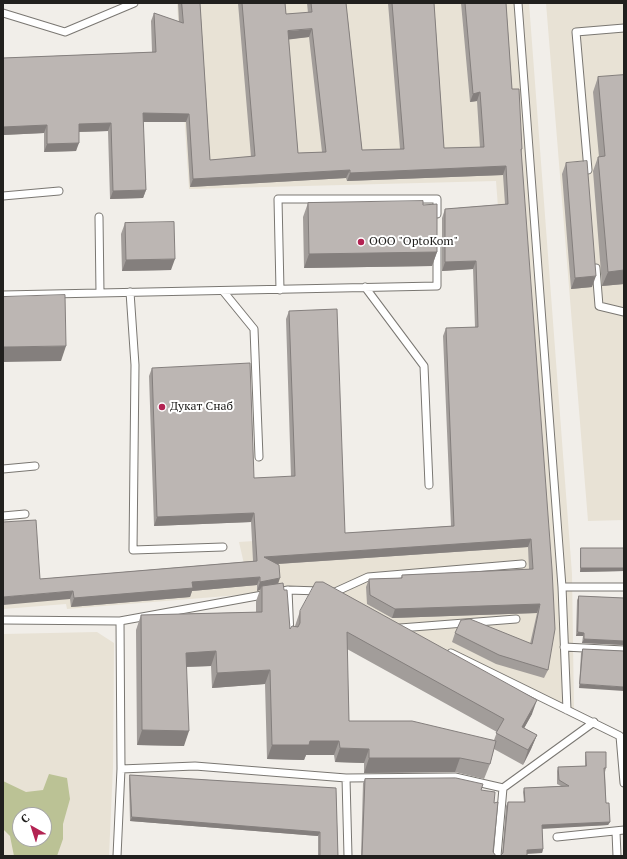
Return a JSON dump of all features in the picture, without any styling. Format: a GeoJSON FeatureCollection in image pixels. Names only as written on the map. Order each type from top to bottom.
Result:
{"type":"FeatureCollection","features":[{"type":"Feature","properties":{"kind":"lane"},"geometry":{"type":"LineString","coordinates":[[3,13],[65,32],[134,3]]}},
{"type":"Feature","properties":{"kind":"lane"},"geometry":{"type":"LineString","coordinates":[[518,3],[562,587],[567,710]]}},
{"type":"Feature","properties":{"kind":"lane"},"geometry":{"type":"LineString","coordinates":[[588,181],[576,32],[624,28]]}},
{"type":"Feature","properties":{"kind":"lane"},"geometry":{"type":"LineString","coordinates":[[3,196],[59,191]]}},
{"type":"Feature","properties":{"kind":"lane"},"geometry":{"type":"LineString","coordinates":[[280,290],[278,199],[437,199],[437,223]]}},
{"type":"Feature","properties":{"kind":"lane"},"geometry":{"type":"LineString","coordinates":[[99,217],[100,293]]}},
{"type":"Feature","properties":{"kind":"lane"},"geometry":{"type":"LineString","coordinates":[[3,295],[437,286],[437,238]]}},
{"type":"Feature","properties":{"kind":"lane"},"geometry":{"type":"LineString","coordinates":[[595,259],[599,306],[624,312]]}},
{"type":"Feature","properties":{"kind":"lane"},"geometry":{"type":"LineString","coordinates":[[365,287],[424,366],[429,485]]}},
{"type":"Feature","properties":{"kind":"lane"},"geometry":{"type":"LineString","coordinates":[[224,291],[254,329],[259,457]]}},
{"type":"Feature","properties":{"kind":"lane"},"geometry":{"type":"LineString","coordinates":[[130,292],[135,364],[133,550],[223,547]]}},
{"type":"Feature","properties":{"kind":"lane"},"geometry":{"type":"LineString","coordinates":[[3,469],[35,466]]}},
{"type":"Feature","properties":{"kind":"lane"},"geometry":{"type":"LineString","coordinates":[[3,516],[25,514]]}},
{"type":"Feature","properties":{"kind":"lane"},"geometry":{"type":"LineString","coordinates":[[3,620],[120,620],[288,590],[338,594],[368,577],[522,564]]}},
{"type":"Feature","properties":{"kind":"lane"},"geometry":{"type":"LineString","coordinates":[[562,587],[624,587]]}},
{"type":"Feature","properties":{"kind":"lane"},"geometry":{"type":"LineString","coordinates":[[288,590],[290,637]]}},
{"type":"Feature","properties":{"kind":"lane"},"geometry":{"type":"LineString","coordinates":[[414,635],[397,626],[516,619]]}},
{"type":"Feature","properties":{"kind":"lane"},"geometry":{"type":"LineString","coordinates":[[117,856],[121,769],[120,620]]}},
{"type":"Feature","properties":{"kind":"lane"},"geometry":{"type":"LineString","coordinates":[[564,647],[624,650]]}},
{"type":"Feature","properties":{"kind":"lane"},"geometry":{"type":"LineString","coordinates":[[442,649],[620,736],[624,783]]}},
{"type":"Feature","properties":{"kind":"lane"},"geometry":{"type":"LineString","coordinates":[[121,769],[195,766],[346,778],[455,777],[503,788],[594,722]]}},
{"type":"Feature","properties":{"kind":"lane"},"geometry":{"type":"LineString","coordinates":[[346,778],[348,856]]}},
{"type":"Feature","properties":{"kind":"lane"},"geometry":{"type":"LineString","coordinates":[[497,856],[503,788]]}},
{"type":"Feature","properties":{"kind":"lane"},"geometry":{"type":"LineString","coordinates":[[557,837],[624,830]]}},
{"type":"Feature","properties":{"kind":"lane"},"geometry":{"type":"LineString","coordinates":[[616,832],[617,856]]}},
{"type":"Feature","properties":{"kind":"shaded area"},"geometry":{"type":"Polygon","coordinates":[[[177,3],[529,3],[572,574],[574,710],[323,592],[288,591],[67,609],[66,604],[3,609],[3,587],[244,564],[239,542],[522,523],[496,181],[189,189],[177,3]]]}},
{"type":"Feature","properties":{"kind":"shaded area"},"geometry":{"type":"Polygon","coordinates":[[[546,3],[624,3],[624,520],[588,521],[546,3]]]}},
{"type":"Feature","properties":{"kind":"shaded area"},"geometry":{"type":"Polygon","coordinates":[[[97,632],[114,643],[113,767],[109,856],[3,856],[3,634],[97,632]]]}},
{"type":"Feature","properties":{"kind":"green space"},"geometry":{"type":"Polygon","coordinates":[[[49,774],[67,778],[70,799],[63,824],[63,839],[57,856],[14,856],[12,847],[52,847],[52,807],[12,807],[12,846],[10,836],[3,829],[3,781],[26,792],[43,790],[49,774]]]}},
{"type":"Feature","properties":{"kind":"building"},"geometry":{"type":"Polygon","coordinates":[[[182,3],[200,3],[210,160],[255,156],[242,3],[285,3],[286,14],[312,12],[311,3],[346,3],[362,150],[404,149],[392,3],[434,3],[444,148],[484,147],[480,92],[473,94],[465,3],[506,3],[512,89],[519,89],[521,149],[552,569],[555,629],[548,670],[499,655],[455,633],[461,620],[470,619],[532,644],[540,604],[395,609],[370,595],[369,579],[402,578],[402,575],[533,569],[531,539],[264,557],[279,565],[280,578],[260,582],[260,577],[192,582],[193,588],[74,598],[73,591],[3,597],[3,522],[36,520],[40,579],[257,561],[254,513],[157,517],[152,368],[250,363],[254,478],[295,476],[289,311],[337,309],[345,533],[454,526],[446,328],[478,327],[476,261],[445,262],[445,209],[508,204],[506,166],[350,173],[350,170],[193,179],[189,114],[143,113],[146,190],[113,191],[111,123],[79,124],[79,143],[47,144],[47,125],[3,127],[3,58],[156,52],[154,13],[183,23],[182,3]],[[312,29],[288,31],[298,153],[326,152],[312,29]]]}},
{"type":"Feature","properties":{"kind":"building"},"geometry":{"type":"Polygon","coordinates":[[[624,75],[624,270],[608,272],[598,157],[605,156],[598,77],[624,75]]]}},
{"type":"Feature","properties":{"kind":"building"},"geometry":{"type":"Polygon","coordinates":[[[587,161],[596,276],[575,278],[566,163],[587,161]]]}},
{"type":"Feature","properties":{"kind":"building","name":"OOO \"OptoKom\""},"geometry":{"type":"Polygon","coordinates":[[[423,201],[423,205],[437,204],[437,252],[309,254],[308,203],[423,201]]]}},
{"type":"Feature","properties":{"kind":"building"},"geometry":{"type":"Polygon","coordinates":[[[174,222],[175,259],[126,260],[125,223],[174,222]]]}},
{"type":"Feature","properties":{"kind":"building"},"geometry":{"type":"Polygon","coordinates":[[[65,295],[66,346],[3,347],[3,297],[65,295]]]}},
{"type":"Feature","properties":{"kind":"building"},"geometry":{"type":"Polygon","coordinates":[[[581,548],[624,548],[624,568],[581,568],[581,548]]]}},
{"type":"Feature","properties":{"kind":"building"},"geometry":{"type":"Polygon","coordinates":[[[316,582],[323,582],[537,700],[522,727],[537,735],[528,750],[496,733],[504,719],[347,632],[349,721],[412,721],[496,741],[490,764],[460,758],[369,758],[369,749],[340,748],[339,741],[310,741],[309,745],[272,745],[270,670],[217,673],[216,651],[186,653],[189,731],[142,730],[141,615],[262,612],[262,586],[283,583],[284,590],[287,590],[290,629],[292,626],[298,627],[300,623],[300,611],[316,582]]]}},
{"type":"Feature","properties":{"kind":"building"},"geometry":{"type":"Polygon","coordinates":[[[579,596],[624,598],[624,641],[584,639],[584,633],[578,632],[579,596]]]}},
{"type":"Feature","properties":{"kind":"building"},"geometry":{"type":"Polygon","coordinates":[[[583,649],[624,651],[624,687],[580,684],[583,649]]]}},
{"type":"Feature","properties":{"kind":"building"},"geometry":{"type":"Polygon","coordinates":[[[586,752],[606,752],[606,768],[604,768],[606,803],[609,803],[610,822],[542,825],[543,849],[527,850],[527,856],[500,856],[503,853],[508,802],[525,802],[524,788],[569,786],[559,780],[558,767],[586,766],[586,752]]]}},
{"type":"Feature","properties":{"kind":"building"},"geometry":{"type":"Polygon","coordinates":[[[130,775],[336,788],[338,856],[320,856],[320,832],[132,817],[130,775]]]}},
{"type":"Feature","properties":{"kind":"building"},"geometry":{"type":"Polygon","coordinates":[[[456,778],[483,784],[481,790],[495,792],[494,803],[498,802],[493,852],[496,856],[362,856],[365,779],[456,778]]]}},
{"type":"Feature","properties":{"kind":"place","name":"OOO \"OptoKom\""},"geometry":{"type":"Point","coordinates":[361,242]}},
{"type":"Feature","properties":{"kind":"place","name":"Дукат Снаб"},"geometry":{"type":"Point","coordinates":[162,407]}}]}
